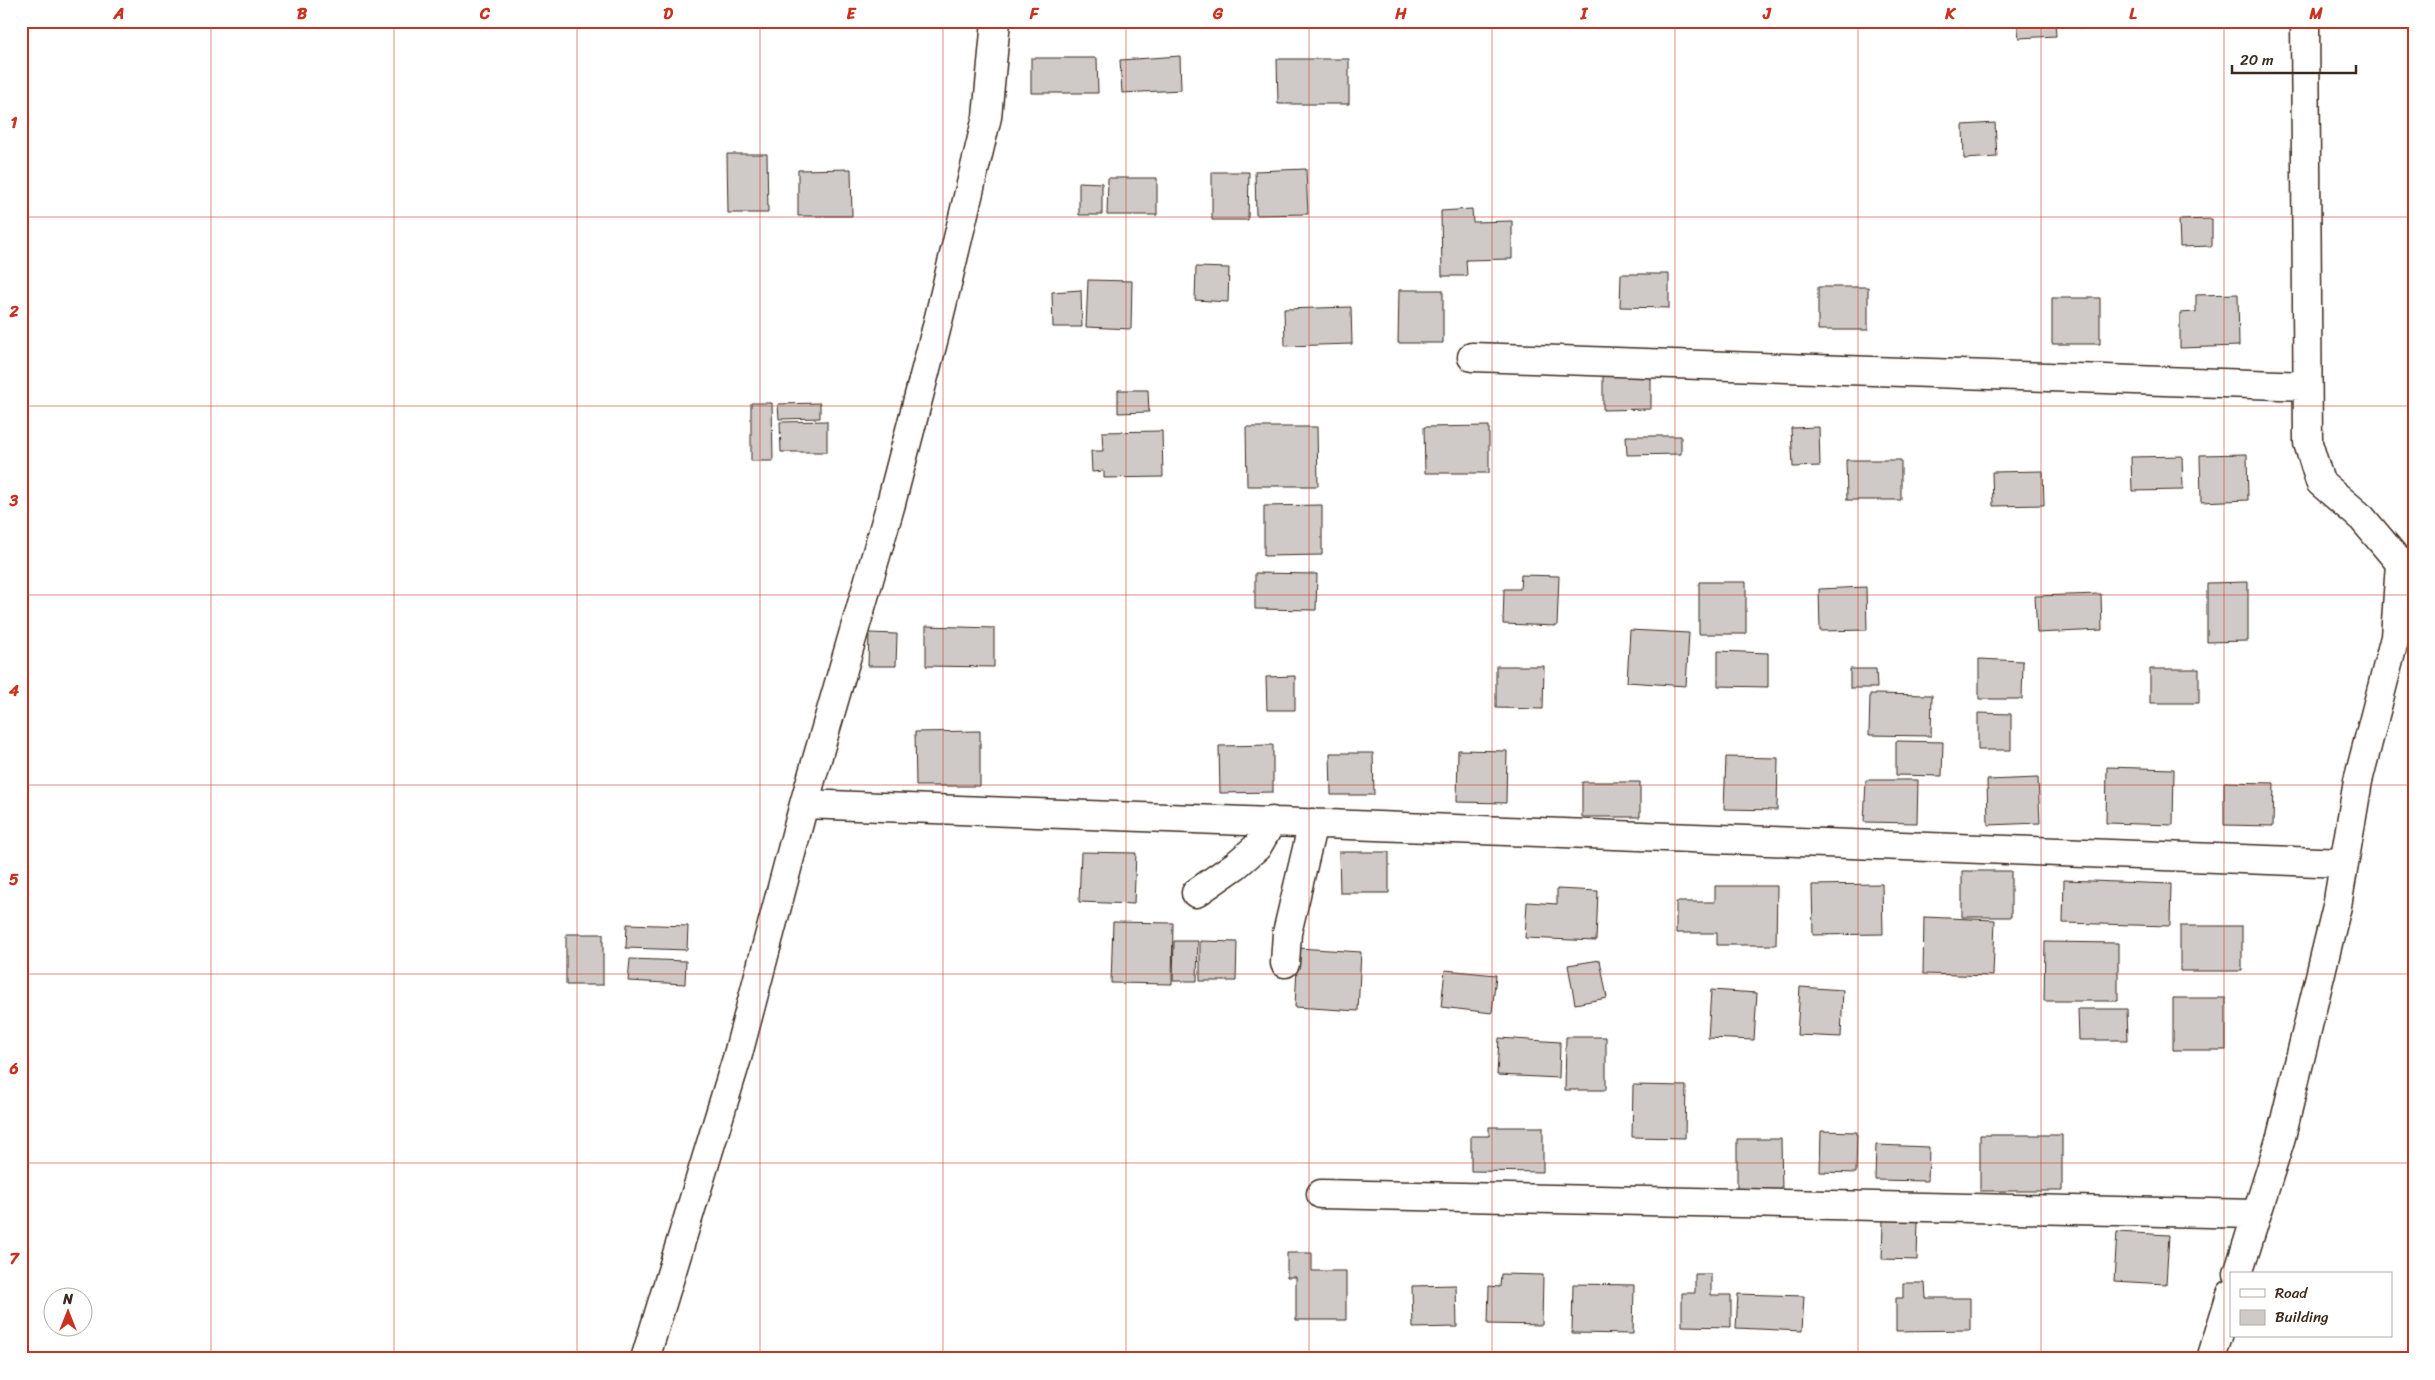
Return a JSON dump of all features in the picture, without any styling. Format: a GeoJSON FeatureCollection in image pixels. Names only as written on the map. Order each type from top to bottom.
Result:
{"type":"FeatureCollection","features":[{"type":"Feature","properties":{"kind":"street"},"geometry":{"type":"LineString","coordinates":[[645,1359],[737,1058],[804,804],[890,507],[935,334],[987,117],[996,21]]}},
{"type":"Feature","properties":{"kind":"street"},"geometry":{"type":"LineString","coordinates":[[2239,1272],[2281,1137],[2337,906],[2358,781],[2395,637],[2400,563],[2362,518],[2320,482],[2308,442],[2305,21]]}},
{"type":"Feature","properties":{"kind":"street"},"geometry":{"type":"LineString","coordinates":[[1472,358],[2307,386]]}},
{"type":"Feature","properties":{"kind":"street"},"geometry":{"type":"LineString","coordinates":[[804,804],[2344,863]]}},
{"type":"Feature","properties":{"kind":"street"},"geometry":{"type":"LineString","coordinates":[[1196,894],[1257,847],[1272,821]]}},
{"type":"Feature","properties":{"kind":"street"},"geometry":{"type":"LineString","coordinates":[[1285,963],[1287,933],[1313,823]]}},
{"type":"Feature","properties":{"kind":"street"},"geometry":{"type":"LineString","coordinates":[[1320,1194],[2256,1214]]}},
{"type":"Feature","properties":{"kind":"street"},"geometry":{"type":"LineString","coordinates":[[2211,1359],[2230,1297]]}},
{"type":"Feature","properties":{"kind":"building"},"geometry":{"type":"Polygon","coordinates":[[[2017,21],[2055,21],[2056,36],[2019,38],[2017,21]]]}},
{"type":"Feature","properties":{"kind":"building"},"geometry":{"type":"Polygon","coordinates":[[[2079,21],[2129,21],[2129,26],[2079,28],[2079,21]]]}},
{"type":"Feature","properties":{"kind":"building"},"geometry":{"type":"Polygon","coordinates":[[[1180,56],[1181,90],[1122,93],[1120,60],[1180,56]]]}},
{"type":"Feature","properties":{"kind":"building"},"geometry":{"type":"Polygon","coordinates":[[[1031,58],[1097,58],[1098,93],[1031,93],[1031,58]]]}},
{"type":"Feature","properties":{"kind":"building"},"geometry":{"type":"Polygon","coordinates":[[[1277,59],[1349,59],[1349,104],[1278,104],[1277,59]]]}},
{"type":"Feature","properties":{"kind":"building"},"geometry":{"type":"Polygon","coordinates":[[[1995,123],[1997,157],[1964,159],[1963,125],[1995,123]]]}},
{"type":"Feature","properties":{"kind":"building"},"geometry":{"type":"Polygon","coordinates":[[[727,154],[767,154],[768,213],[728,213],[727,154]]]}},
{"type":"Feature","properties":{"kind":"building"},"geometry":{"type":"Polygon","coordinates":[[[851,169],[852,216],[798,216],[798,170],[851,169]]]}},
{"type":"Feature","properties":{"kind":"building"},"geometry":{"type":"Polygon","coordinates":[[[1306,169],[1308,214],[1256,215],[1255,171],[1306,169]]]}},
{"type":"Feature","properties":{"kind":"building"},"geometry":{"type":"Polygon","coordinates":[[[1212,172],[1249,172],[1248,220],[1212,220],[1212,172]]]}},
{"type":"Feature","properties":{"kind":"building"},"geometry":{"type":"Polygon","coordinates":[[[1108,178],[1157,178],[1157,215],[1107,215],[1108,178]]]}},
{"type":"Feature","properties":{"kind":"building"},"geometry":{"type":"Polygon","coordinates":[[[1079,182],[1102,183],[1102,215],[1079,215],[1079,182]]]}},
{"type":"Feature","properties":{"kind":"building"},"geometry":{"type":"Polygon","coordinates":[[[1472,209],[1473,222],[1512,221],[1512,259],[1466,260],[1467,276],[1442,276],[1441,211],[1472,209]]]}},
{"type":"Feature","properties":{"kind":"building"},"geometry":{"type":"Polygon","coordinates":[[[2212,219],[2212,246],[2180,247],[2179,220],[2212,219]]]}},
{"type":"Feature","properties":{"kind":"building"},"geometry":{"type":"Polygon","coordinates":[[[1196,267],[1229,268],[1228,302],[1195,300],[1196,267]]]}},
{"type":"Feature","properties":{"kind":"building"},"geometry":{"type":"Polygon","coordinates":[[[1621,274],[1669,274],[1669,308],[1620,307],[1621,274]]]}},
{"type":"Feature","properties":{"kind":"building"},"geometry":{"type":"Polygon","coordinates":[[[1088,280],[1132,281],[1131,329],[1086,327],[1088,280]]]}},
{"type":"Feature","properties":{"kind":"building"},"geometry":{"type":"Polygon","coordinates":[[[1818,287],[1868,287],[1868,330],[1818,330],[1818,287]]]}},
{"type":"Feature","properties":{"kind":"building"},"geometry":{"type":"Polygon","coordinates":[[[1081,290],[1082,327],[1053,327],[1052,292],[1081,290]]]}},
{"type":"Feature","properties":{"kind":"building"},"geometry":{"type":"Polygon","coordinates":[[[1399,290],[1443,290],[1443,343],[1398,343],[1399,290]]]}},
{"type":"Feature","properties":{"kind":"building"},"geometry":{"type":"Polygon","coordinates":[[[2238,294],[2239,346],[2180,348],[2180,313],[2196,312],[2196,295],[2238,294]]]}},
{"type":"Feature","properties":{"kind":"building"},"geometry":{"type":"Polygon","coordinates":[[[2052,298],[2100,298],[2100,344],[2052,344],[2052,298]]]}},
{"type":"Feature","properties":{"kind":"building"},"geometry":{"type":"Polygon","coordinates":[[[1351,307],[1352,344],[1285,346],[1284,309],[1351,307]]]}},
{"type":"Feature","properties":{"kind":"building"},"geometry":{"type":"Polygon","coordinates":[[[1603,373],[1651,373],[1651,409],[1603,410],[1603,373]]]}},
{"type":"Feature","properties":{"kind":"building"},"geometry":{"type":"Polygon","coordinates":[[[1118,390],[1148,390],[1149,412],[1118,413],[1118,390]]]}},
{"type":"Feature","properties":{"kind":"building"},"geometry":{"type":"Polygon","coordinates":[[[751,403],[772,403],[773,461],[751,461],[751,403]]]}},
{"type":"Feature","properties":{"kind":"building"},"geometry":{"type":"Polygon","coordinates":[[[820,403],[820,418],[779,419],[778,404],[820,403]]]}},
{"type":"Feature","properties":{"kind":"building"},"geometry":{"type":"Polygon","coordinates":[[[827,421],[827,452],[781,452],[780,422],[827,421]]]}},
{"type":"Feature","properties":{"kind":"building"},"geometry":{"type":"Polygon","coordinates":[[[1489,426],[1489,473],[1425,473],[1424,427],[1489,426]]]}},
{"type":"Feature","properties":{"kind":"building"},"geometry":{"type":"Polygon","coordinates":[[[1246,427],[1317,427],[1318,486],[1247,486],[1246,427]]]}},
{"type":"Feature","properties":{"kind":"building"},"geometry":{"type":"Polygon","coordinates":[[[1819,427],[1820,466],[1793,467],[1791,428],[1819,427]]]}},
{"type":"Feature","properties":{"kind":"building"},"geometry":{"type":"Polygon","coordinates":[[[1162,431],[1163,477],[1104,478],[1104,471],[1092,472],[1091,451],[1103,451],[1102,432],[1162,431]]]}},
{"type":"Feature","properties":{"kind":"building"},"geometry":{"type":"Polygon","coordinates":[[[1626,436],[1681,436],[1681,454],[1627,455],[1626,436]]]}},
{"type":"Feature","properties":{"kind":"building"},"geometry":{"type":"Polygon","coordinates":[[[2247,454],[2248,500],[2201,502],[2200,455],[2247,454]]]}},
{"type":"Feature","properties":{"kind":"building"},"geometry":{"type":"Polygon","coordinates":[[[2182,456],[2183,490],[2132,491],[2131,457],[2182,456]]]}},
{"type":"Feature","properties":{"kind":"building"},"geometry":{"type":"Polygon","coordinates":[[[1846,460],[1901,460],[1901,500],[1847,500],[1846,460]]]}},
{"type":"Feature","properties":{"kind":"building"},"geometry":{"type":"Polygon","coordinates":[[[2043,471],[2044,505],[1993,506],[1992,472],[2043,471]]]}},
{"type":"Feature","properties":{"kind":"building"},"geometry":{"type":"Polygon","coordinates":[[[1322,505],[1322,555],[1264,556],[1264,506],[1322,505]]]}},
{"type":"Feature","properties":{"kind":"building"},"geometry":{"type":"Polygon","coordinates":[[[1255,573],[1317,574],[1316,610],[1255,609],[1255,573]]]}},
{"type":"Feature","properties":{"kind":"building"},"geometry":{"type":"Polygon","coordinates":[[[1521,575],[1559,576],[1557,626],[1503,624],[1504,589],[1520,589],[1521,575]]]}},
{"type":"Feature","properties":{"kind":"building"},"geometry":{"type":"Polygon","coordinates":[[[1699,582],[1746,582],[1746,634],[1699,634],[1699,582]]]}},
{"type":"Feature","properties":{"kind":"building"},"geometry":{"type":"Polygon","coordinates":[[[2248,582],[2248,641],[2207,642],[2207,583],[2248,582]]]}},
{"type":"Feature","properties":{"kind":"building"},"geometry":{"type":"Polygon","coordinates":[[[1866,587],[1867,630],[1820,631],[1819,589],[1866,587]]]}},
{"type":"Feature","properties":{"kind":"building"},"geometry":{"type":"Polygon","coordinates":[[[2101,594],[2102,630],[2037,633],[2035,596],[2101,594]]]}},
{"type":"Feature","properties":{"kind":"building"},"geometry":{"type":"Polygon","coordinates":[[[926,626],[994,628],[994,667],[926,666],[926,626]]]}},
{"type":"Feature","properties":{"kind":"building"},"geometry":{"type":"Polygon","coordinates":[[[1630,630],[1689,633],[1686,686],[1627,682],[1630,630]]]}},
{"type":"Feature","properties":{"kind":"building"},"geometry":{"type":"Polygon","coordinates":[[[869,633],[897,634],[896,666],[868,666],[869,633]]]}},
{"type":"Feature","properties":{"kind":"building"},"geometry":{"type":"Polygon","coordinates":[[[1718,651],[1768,653],[1768,687],[1718,686],[1718,651]]]}},
{"type":"Feature","properties":{"kind":"building"},"geometry":{"type":"Polygon","coordinates":[[[1979,659],[2023,661],[2022,699],[1979,699],[1979,659]]]}},
{"type":"Feature","properties":{"kind":"building"},"geometry":{"type":"Polygon","coordinates":[[[1496,666],[1544,666],[1543,709],[1496,708],[1496,666]]]}},
{"type":"Feature","properties":{"kind":"building"},"geometry":{"type":"Polygon","coordinates":[[[1850,669],[1876,669],[1877,688],[1850,688],[1850,669]]]}},
{"type":"Feature","properties":{"kind":"building"},"geometry":{"type":"Polygon","coordinates":[[[2150,669],[2199,669],[2199,703],[2150,703],[2150,669]]]}},
{"type":"Feature","properties":{"kind":"building"},"geometry":{"type":"Polygon","coordinates":[[[1295,676],[1295,710],[1267,710],[1266,677],[1295,676]]]}},
{"type":"Feature","properties":{"kind":"building"},"geometry":{"type":"Polygon","coordinates":[[[1870,694],[1932,695],[1931,736],[1869,735],[1870,694]]]}},
{"type":"Feature","properties":{"kind":"building"},"geometry":{"type":"Polygon","coordinates":[[[1978,713],[2011,714],[2011,750],[1978,750],[1978,713]]]}},
{"type":"Feature","properties":{"kind":"building"},"geometry":{"type":"Polygon","coordinates":[[[980,731],[980,786],[916,786],[915,732],[980,731]]]}},
{"type":"Feature","properties":{"kind":"building"},"geometry":{"type":"Polygon","coordinates":[[[1896,741],[1943,742],[1942,776],[1896,775],[1896,741]]]}},
{"type":"Feature","properties":{"kind":"building"},"geometry":{"type":"Polygon","coordinates":[[[1273,745],[1273,792],[1220,793],[1219,746],[1273,745]]]}},
{"type":"Feature","properties":{"kind":"building"},"geometry":{"type":"Polygon","coordinates":[[[1458,750],[1507,751],[1506,803],[1457,802],[1458,750]]]}},
{"type":"Feature","properties":{"kind":"building"},"geometry":{"type":"Polygon","coordinates":[[[1330,753],[1373,753],[1374,795],[1331,795],[1330,753]]]}},
{"type":"Feature","properties":{"kind":"building"},"geometry":{"type":"Polygon","coordinates":[[[1726,757],[1778,758],[1777,810],[1724,809],[1726,757]]]}},
{"type":"Feature","properties":{"kind":"building"},"geometry":{"type":"Polygon","coordinates":[[[2107,767],[2174,769],[2173,825],[2106,823],[2107,767]]]}},
{"type":"Feature","properties":{"kind":"building"},"geometry":{"type":"Polygon","coordinates":[[[2038,778],[2040,823],[1988,825],[1987,780],[2038,778]]]}},
{"type":"Feature","properties":{"kind":"building"},"geometry":{"type":"Polygon","coordinates":[[[1866,780],[1918,780],[1917,823],[1864,822],[1866,780]]]}},
{"type":"Feature","properties":{"kind":"building"},"geometry":{"type":"Polygon","coordinates":[[[1582,782],[1640,782],[1640,817],[1582,817],[1582,782]]]}},
{"type":"Feature","properties":{"kind":"building"},"geometry":{"type":"Polygon","coordinates":[[[2224,782],[2274,783],[2273,826],[2224,825],[2224,782]]]}},
{"type":"Feature","properties":{"kind":"building"},"geometry":{"type":"Polygon","coordinates":[[[1081,852],[1136,853],[1134,904],[1079,902],[1081,852]]]}},
{"type":"Feature","properties":{"kind":"building"},"geometry":{"type":"Polygon","coordinates":[[[1339,852],[1389,852],[1389,893],[1340,893],[1339,852]]]}},
{"type":"Feature","properties":{"kind":"building"},"geometry":{"type":"Polygon","coordinates":[[[1962,871],[2011,871],[2011,917],[1962,917],[1962,871]]]}},
{"type":"Feature","properties":{"kind":"building"},"geometry":{"type":"Polygon","coordinates":[[[2064,880],[2171,884],[2170,926],[2063,923],[2064,880]]]}},
{"type":"Feature","properties":{"kind":"building"},"geometry":{"type":"Polygon","coordinates":[[[1882,884],[1883,934],[1813,935],[1812,885],[1882,884]]]}},
{"type":"Feature","properties":{"kind":"building"},"geometry":{"type":"Polygon","coordinates":[[[1715,886],[1777,886],[1776,945],[1717,945],[1717,933],[1676,933],[1676,902],[1715,902],[1715,886]]]}},
{"type":"Feature","properties":{"kind":"building"},"geometry":{"type":"Polygon","coordinates":[[[1557,889],[1598,891],[1596,941],[1525,938],[1527,902],[1557,904],[1557,889]]]}},
{"type":"Feature","properties":{"kind":"building"},"geometry":{"type":"Polygon","coordinates":[[[1924,917],[1995,920],[1993,976],[1923,974],[1924,917]]]}},
{"type":"Feature","properties":{"kind":"building"},"geometry":{"type":"Polygon","coordinates":[[[1113,922],[1173,923],[1172,984],[1111,983],[1113,922]]]}},
{"type":"Feature","properties":{"kind":"building"},"geometry":{"type":"Polygon","coordinates":[[[627,924],[688,926],[687,950],[626,948],[627,924]]]}},
{"type":"Feature","properties":{"kind":"building"},"geometry":{"type":"Polygon","coordinates":[[[2180,926],[2242,926],[2242,971],[2180,971],[2180,926]]]}},
{"type":"Feature","properties":{"kind":"building"},"geometry":{"type":"Polygon","coordinates":[[[566,934],[603,934],[603,985],[566,985],[566,934]]]}},
{"type":"Feature","properties":{"kind":"building"},"geometry":{"type":"Polygon","coordinates":[[[1174,941],[1198,941],[1197,981],[1173,981],[1174,941]]]}},
{"type":"Feature","properties":{"kind":"building"},"geometry":{"type":"Polygon","coordinates":[[[1200,941],[1237,942],[1236,981],[1200,981],[1200,941]]]}},
{"type":"Feature","properties":{"kind":"building"},"geometry":{"type":"Polygon","coordinates":[[[2045,942],[2118,943],[2118,1001],[2044,1001],[2045,942]]]}},
{"type":"Feature","properties":{"kind":"building"},"geometry":{"type":"Polygon","coordinates":[[[1298,948],[1361,952],[1358,1011],[1295,1007],[1298,948]]]}},
{"type":"Feature","properties":{"kind":"building"},"geometry":{"type":"Polygon","coordinates":[[[630,959],[686,961],[685,984],[628,981],[630,959]]]}},
{"type":"Feature","properties":{"kind":"building"},"geometry":{"type":"Polygon","coordinates":[[[1600,960],[1607,998],[1575,1004],[1568,965],[1600,960]]]}},
{"type":"Feature","properties":{"kind":"building"},"geometry":{"type":"Polygon","coordinates":[[[1445,970],[1496,975],[1492,1013],[1441,1007],[1445,970]]]}},
{"type":"Feature","properties":{"kind":"building"},"geometry":{"type":"Polygon","coordinates":[[[1800,987],[1843,990],[1841,1037],[1797,1035],[1800,987]]]}},
{"type":"Feature","properties":{"kind":"building"},"geometry":{"type":"Polygon","coordinates":[[[1711,990],[1757,993],[1754,1040],[1708,1038],[1711,990]]]}},
{"type":"Feature","properties":{"kind":"building"},"geometry":{"type":"Polygon","coordinates":[[[2173,998],[2226,998],[2226,1050],[2173,1050],[2173,998]]]}},
{"type":"Feature","properties":{"kind":"building"},"geometry":{"type":"Polygon","coordinates":[[[2078,1009],[2127,1009],[2128,1040],[2079,1040],[2078,1009]]]}},
{"type":"Feature","properties":{"kind":"building"},"geometry":{"type":"Polygon","coordinates":[[[1566,1037],[1606,1037],[1606,1090],[1565,1090],[1566,1037]]]}},
{"type":"Feature","properties":{"kind":"building"},"geometry":{"type":"Polygon","coordinates":[[[1499,1038],[1560,1042],[1559,1078],[1497,1075],[1499,1038]]]}},
{"type":"Feature","properties":{"kind":"building"},"geometry":{"type":"Polygon","coordinates":[[[1633,1085],[1686,1086],[1685,1138],[1632,1137],[1633,1085]]]}},
{"type":"Feature","properties":{"kind":"building"},"geometry":{"type":"Polygon","coordinates":[[[1489,1127],[1543,1127],[1543,1172],[1471,1171],[1471,1136],[1489,1136],[1489,1127]]]}},
{"type":"Feature","properties":{"kind":"building"},"geometry":{"type":"Polygon","coordinates":[[[1821,1131],[1857,1132],[1856,1173],[1820,1172],[1821,1131]]]}},
{"type":"Feature","properties":{"kind":"building"},"geometry":{"type":"Polygon","coordinates":[[[1980,1135],[2062,1135],[2062,1191],[1980,1191],[1980,1135]]]}},
{"type":"Feature","properties":{"kind":"building"},"geometry":{"type":"Polygon","coordinates":[[[1737,1139],[1781,1139],[1782,1192],[1737,1193],[1737,1139]]]}},
{"type":"Feature","properties":{"kind":"building"},"geometry":{"type":"Polygon","coordinates":[[[1876,1145],[1929,1147],[1928,1181],[1875,1180],[1876,1145]]]}},
{"type":"Feature","properties":{"kind":"building"},"geometry":{"type":"Polygon","coordinates":[[[1883,1220],[1918,1221],[1917,1260],[1882,1259],[1883,1220]]]}},
{"type":"Feature","properties":{"kind":"building"},"geometry":{"type":"Polygon","coordinates":[[[2117,1232],[2169,1235],[2166,1284],[2114,1281],[2117,1232]]]}},
{"type":"Feature","properties":{"kind":"building"},"geometry":{"type":"Polygon","coordinates":[[[1287,1253],[1312,1253],[1312,1271],[1346,1271],[1346,1320],[1296,1320],[1296,1277],[1287,1277],[1287,1253]]]}},
{"type":"Feature","properties":{"kind":"building"},"geometry":{"type":"Polygon","coordinates":[[[1501,1274],[1543,1275],[1542,1325],[1488,1324],[1489,1286],[1500,1287],[1501,1274]]]}},
{"type":"Feature","properties":{"kind":"building"},"geometry":{"type":"Polygon","coordinates":[[[1695,1274],[1711,1274],[1711,1295],[1731,1295],[1731,1327],[1682,1326],[1682,1293],[1695,1293],[1695,1274]]]}},
{"type":"Feature","properties":{"kind":"building"},"geometry":{"type":"Polygon","coordinates":[[[1903,1283],[1925,1283],[1926,1298],[1970,1298],[1970,1330],[1896,1331],[1896,1298],[1903,1298],[1903,1283]]]}},
{"type":"Feature","properties":{"kind":"building"},"geometry":{"type":"Polygon","coordinates":[[[1573,1284],[1634,1285],[1633,1334],[1572,1333],[1573,1284]]]}},
{"type":"Feature","properties":{"kind":"building"},"geometry":{"type":"Polygon","coordinates":[[[1456,1285],[1457,1327],[1413,1328],[1412,1286],[1456,1285]]]}},
{"type":"Feature","properties":{"kind":"building"},"geometry":{"type":"Polygon","coordinates":[[[1738,1294],[1804,1296],[1802,1331],[1736,1328],[1738,1294]]]}}]}
